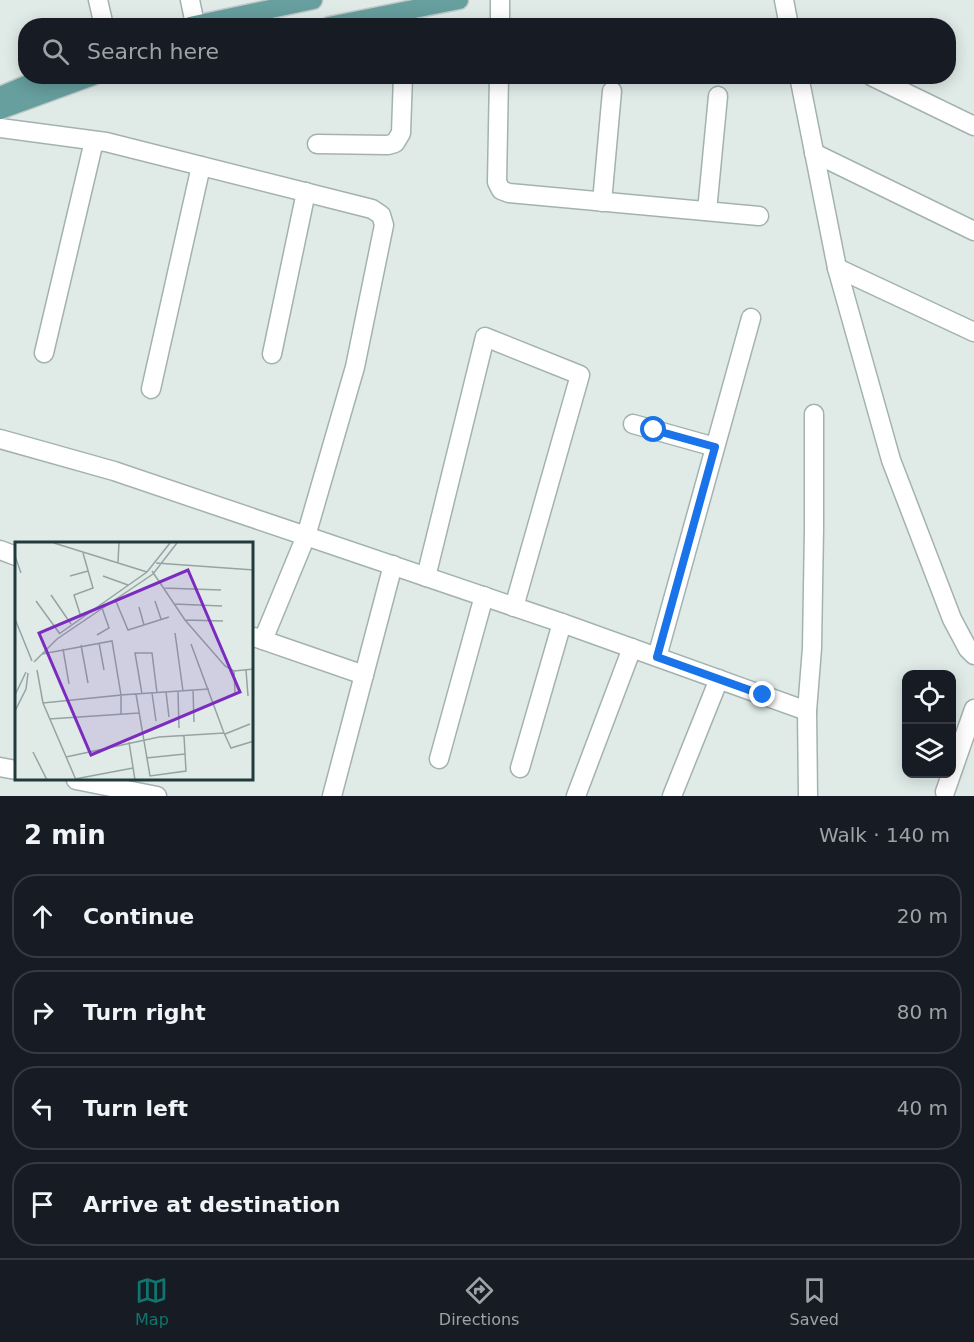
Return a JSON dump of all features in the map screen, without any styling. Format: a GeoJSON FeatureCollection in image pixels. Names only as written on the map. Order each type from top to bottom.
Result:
{"type":"FeatureCollection","features":[{"type":"Feature","properties":{"kind":"main road"},"geometry":{"type":"LineString","coordinates":[[217,18],[268,4],[313,0]]}},
{"type":"Feature","properties":{"kind":"main road"},"geometry":{"type":"LineString","coordinates":[[405,18],[459,0]]}},
{"type":"Feature","properties":{"kind":"main road"},"geometry":{"type":"LineString","coordinates":[[0,96],[28,84]]}},
{"type":"Feature","properties":{"kind":"main road"},"geometry":{"type":"LineString","coordinates":[[0,110],[71,84]]}},
{"type":"Feature","properties":{"kind":"street"},"geometry":{"type":"LineString","coordinates":[[98,0],[102,18]]}},
{"type":"Feature","properties":{"kind":"street"},"geometry":{"type":"LineString","coordinates":[[189,0],[191,18]]}},
{"type":"Feature","properties":{"kind":"street"},"geometry":{"type":"LineString","coordinates":[[500,0],[500,18]]}},
{"type":"Feature","properties":{"kind":"street"},"geometry":{"type":"LineString","coordinates":[[784,0],[787,18]]}},
{"type":"Feature","properties":{"kind":"street"},"geometry":{"type":"LineString","coordinates":[[317,144],[388,145],[395,143],[401,133],[403,84]]}},
{"type":"Feature","properties":{"kind":"street"},"geometry":{"type":"LineString","coordinates":[[499,84],[497,182],[501,190],[509,193],[759,216]]}},
{"type":"Feature","properties":{"kind":"street"},"geometry":{"type":"LineString","coordinates":[[801,84],[837,268],[891,460],[952,619],[968,649],[974,655]]}},
{"type":"Feature","properties":{"kind":"street"},"geometry":{"type":"LineString","coordinates":[[887,84],[974,126]]}},
{"type":"Feature","properties":{"kind":"street"},"geometry":{"type":"LineString","coordinates":[[602,202],[612,91]]}},
{"type":"Feature","properties":{"kind":"street"},"geometry":{"type":"LineString","coordinates":[[707,211],[718,96]]}},
{"type":"Feature","properties":{"kind":"street"},"geometry":{"type":"LineString","coordinates":[[0,128],[93,141],[306,192],[372,209],[381,215],[384,225],[355,367],[306,536],[258,638],[364,675]]}},
{"type":"Feature","properties":{"kind":"street"},"geometry":{"type":"LineString","coordinates":[[44,353],[93,141]]}},
{"type":"Feature","properties":{"kind":"street"},"geometry":{"type":"LineString","coordinates":[[814,153],[974,231]]}},
{"type":"Feature","properties":{"kind":"street"},"geometry":{"type":"LineString","coordinates":[[151,389],[201,166]]}},
{"type":"Feature","properties":{"kind":"street"},"geometry":{"type":"LineString","coordinates":[[272,354],[306,192]]}},
{"type":"Feature","properties":{"kind":"street"},"geometry":{"type":"LineString","coordinates":[[837,268],[974,332]]}},
{"type":"Feature","properties":{"kind":"street"},"geometry":{"type":"LineString","coordinates":[[657,657],[751,318]]}},
{"type":"Feature","properties":{"kind":"street"},"geometry":{"type":"LineString","coordinates":[[426,576],[485,337],[580,375],[514,607]]}},
{"type":"Feature","properties":{"kind":"street"},"geometry":{"type":"LineString","coordinates":[[808,796],[807,711],[812,648],[814,414]]}},
{"type":"Feature","properties":{"kind":"street"},"geometry":{"type":"LineString","coordinates":[[633,424],[715,447]]}},
{"type":"Feature","properties":{"kind":"street"},"geometry":{"type":"LineString","coordinates":[[0,439],[114,471],[426,576],[807,711]]}},
{"type":"Feature","properties":{"kind":"street"},"geometry":{"type":"LineString","coordinates":[[0,550],[15,556]]}},
{"type":"Feature","properties":{"kind":"street"},"geometry":{"type":"LineString","coordinates":[[332,796],[393,565]]}},
{"type":"Feature","properties":{"kind":"street"},"geometry":{"type":"LineString","coordinates":[[439,759],[484,596]]}},
{"type":"Feature","properties":{"kind":"street"},"geometry":{"type":"LineString","coordinates":[[520,768],[562,623]]}},
{"type":"Feature","properties":{"kind":"street"},"geometry":{"type":"LineString","coordinates":[[576,796],[632,648]]}},
{"type":"Feature","properties":{"kind":"street"},"geometry":{"type":"LineString","coordinates":[[672,796],[719,679]]}},
{"type":"Feature","properties":{"kind":"street"},"geometry":{"type":"LineString","coordinates":[[945,792],[974,709]]}},
{"type":"Feature","properties":{"kind":"street"},"geometry":{"type":"LineString","coordinates":[[0,767],[15,770]]}},
{"type":"Feature","properties":{"kind":"street"},"geometry":{"type":"LineString","coordinates":[[81,781],[157,796]]}},
{"type":"Feature","properties":{"kind":"route"},"geometry":{"type":"LineString","coordinates":[[654,430],[715,447],[657,657],[763,695]]}}]}
